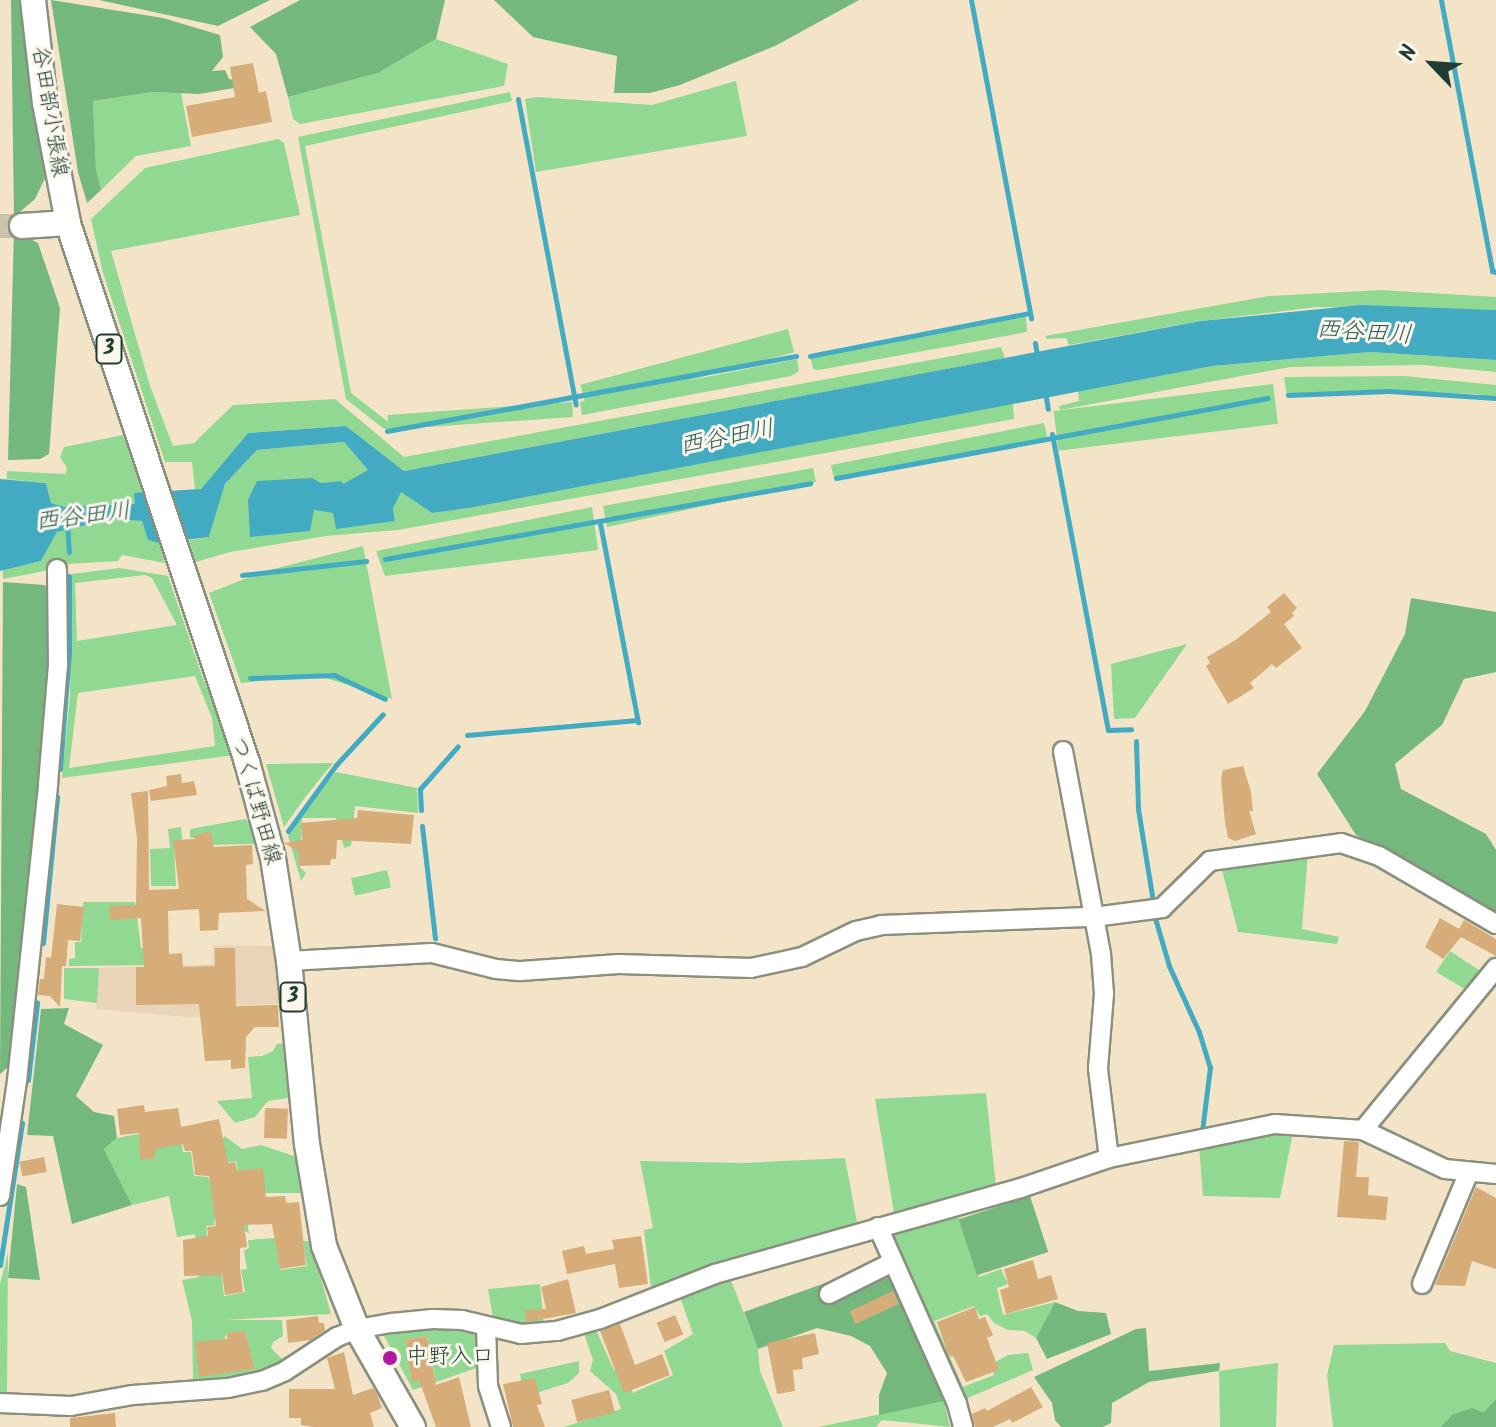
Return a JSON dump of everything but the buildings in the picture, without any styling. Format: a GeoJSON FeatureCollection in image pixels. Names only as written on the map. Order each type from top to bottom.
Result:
{"type":"FeatureCollection","features":[{"type":"Feature","properties":{"kind":"main road","name":"谷田部小張線"},"geometry":{"type":"LineString","coordinates":[[33,0],[45,103],[68,223]]}},
{"type":"Feature","properties":{"kind":"main road"},"geometry":{"type":"LineString","coordinates":[[22,226],[68,223]]}},
{"type":"Feature","properties":{"kind":"main road","name":"つくば野田線"},"geometry":{"type":"LineString","coordinates":[[68,223],[259,802],[281,901],[307,1144],[324,1246],[357,1329],[413,1427]]}},
{"type":"Feature","properties":{"kind":"street"},"geometry":{"type":"LineString","coordinates":[[0,1196],[8,1081],[58,664],[57,569]]}},
{"type":"Feature","properties":{"kind":"street"},"geometry":{"type":"LineString","coordinates":[[1063,751],[1094,917],[1104,994],[1098,1069],[1109,1158]]}},
{"type":"Feature","properties":{"kind":"street"},"geometry":{"type":"LineString","coordinates":[[289,961],[432,953],[496,969],[521,971],[619,964],[751,968],[802,957],[856,931],[881,925],[1094,917],[1162,908],[1210,861],[1341,843],[1379,856],[1496,924]]}},
{"type":"Feature","properties":{"kind":"street"},"geometry":{"type":"LineString","coordinates":[[1363,1130],[1496,968]]}},
{"type":"Feature","properties":{"kind":"street"},"geometry":{"type":"LineString","coordinates":[[0,1403],[71,1406],[133,1395],[228,1388],[262,1381],[285,1371],[337,1337],[357,1329],[433,1319],[462,1320],[521,1334],[577,1326],[715,1274],[1021,1188],[1109,1158],[1275,1124],[1363,1130],[1445,1169],[1468,1174],[1496,1174]]}},
{"type":"Feature","properties":{"kind":"street"},"geometry":{"type":"LineString","coordinates":[[1422,1284],[1468,1174]]}},
{"type":"Feature","properties":{"kind":"street"},"geometry":{"type":"LineString","coordinates":[[878,1227],[957,1404],[963,1427]]}},
{"type":"Feature","properties":{"kind":"street"},"geometry":{"type":"LineString","coordinates":[[829,1294],[893,1262]]}},
{"type":"Feature","properties":{"kind":"street"},"geometry":{"type":"LineString","coordinates":[[486,1328],[488,1386],[501,1427]]}},
{"type":"Feature","properties":{"kind":"shaded area"},"geometry":{"type":"Polygon","coordinates":[[[213,945],[275,946],[282,1004],[234,1005],[233,1016],[187,1017],[96,1009],[99,968],[213,964],[213,945]]]}},
{"type":"Feature","properties":{"kind":"green space"},"geometry":{"type":"Polygon","coordinates":[[[11,0],[24,0],[30,86],[47,174],[35,199],[14,217],[11,0]]]}},
{"type":"Feature","properties":{"kind":"green space"},"geometry":{"type":"Polygon","coordinates":[[[51,0],[163,18],[220,35],[223,57],[212,71],[225,70],[229,79],[239,81],[240,87],[199,94],[153,92],[93,101],[96,169],[101,190],[87,203],[78,172],[51,0]]]}},
{"type":"Feature","properties":{"kind":"green space"},"geometry":{"type":"Polygon","coordinates":[[[99,0],[270,0],[218,26],[99,0]]]}},
{"type":"Feature","properties":{"kind":"green space"},"geometry":{"type":"Polygon","coordinates":[[[300,0],[445,0],[436,39],[378,73],[288,97],[276,54],[250,27],[300,0]]]}},
{"type":"Feature","properties":{"kind":"green space"},"geometry":{"type":"Polygon","coordinates":[[[494,0],[859,0],[775,46],[680,85],[650,93],[614,93],[617,56],[533,37],[494,0]]]}},
{"type":"Feature","properties":{"kind":"green space"},"geometry":{"type":"Polygon","coordinates":[[[436,39],[508,64],[504,86],[300,124],[293,119],[288,97],[378,73],[436,39]]]}},
{"type":"Feature","properties":{"kind":"green space"},"geometry":{"type":"Polygon","coordinates":[[[736,81],[747,136],[536,172],[525,99],[537,97],[652,105],[736,81]]]}},
{"type":"Feature","properties":{"kind":"green space"},"geometry":{"type":"Polygon","coordinates":[[[153,92],[181,93],[191,146],[136,156],[101,190],[96,169],[93,101],[153,92]]]}},
{"type":"Feature","properties":{"kind":"green space"},"geometry":{"type":"Polygon","coordinates":[[[510,92],[512,101],[305,146],[351,393],[396,428],[384,429],[346,399],[298,137],[510,92]]]}},
{"type":"Feature","properties":{"kind":"green space"},"geometry":{"type":"Polygon","coordinates":[[[278,139],[284,143],[300,215],[111,251],[150,386],[173,446],[194,443],[233,405],[335,399],[404,457],[1001,347],[1005,358],[404,471],[346,426],[248,433],[201,489],[195,490],[192,462],[165,462],[103,273],[91,219],[145,168],[278,139]]]}},
{"type":"Feature","properties":{"kind":"green space"},"geometry":{"type":"Polygon","coordinates":[[[14,230],[38,243],[60,308],[49,454],[40,459],[8,460],[14,230]]]}},
{"type":"Feature","properties":{"kind":"green space"},"geometry":{"type":"Polygon","coordinates":[[[1381,290],[1496,297],[1496,310],[1317,307],[1201,321],[1069,345],[1066,338],[1047,339],[1045,336],[1269,296],[1381,290]]]}},
{"type":"Feature","properties":{"kind":"green space"},"geometry":{"type":"Polygon","coordinates":[[[1026,316],[1027,332],[813,369],[811,359],[1026,316]]]}},
{"type":"Feature","properties":{"kind":"green space"},"geometry":{"type":"Polygon","coordinates":[[[788,329],[794,352],[587,408],[580,385],[788,329]]]}},
{"type":"Feature","properties":{"kind":"green space"},"geometry":{"type":"Polygon","coordinates":[[[1370,352],[1496,360],[1496,372],[1423,365],[1290,367],[1060,410],[1059,406],[1079,401],[1078,391],[1212,366],[1370,352]]]}},
{"type":"Feature","properties":{"kind":"green space"},"geometry":{"type":"Polygon","coordinates":[[[797,359],[799,371],[791,376],[582,415],[580,402],[797,359]]]}},
{"type":"Feature","properties":{"kind":"green space"},"geometry":{"type":"Polygon","coordinates":[[[1404,376],[1496,385],[1496,399],[1477,394],[1405,391],[1287,397],[1284,377],[1404,376]]]}},
{"type":"Feature","properties":{"kind":"green space"},"geometry":{"type":"Polygon","coordinates":[[[1273,384],[1278,424],[1059,451],[1054,411],[1273,384]]]}},
{"type":"Feature","properties":{"kind":"green space"},"geometry":{"type":"Polygon","coordinates":[[[572,402],[573,417],[388,430],[387,415],[572,402]]]}},
{"type":"Feature","properties":{"kind":"green space"},"geometry":{"type":"Polygon","coordinates":[[[1013,403],[1014,419],[398,530],[326,536],[230,552],[196,562],[189,540],[209,537],[225,484],[257,450],[344,442],[368,470],[343,485],[341,481],[321,483],[314,510],[395,521],[393,508],[400,491],[432,513],[469,508],[1013,403]]]}},
{"type":"Feature","properties":{"kind":"green space"},"geometry":{"type":"Polygon","coordinates":[[[1044,423],[1048,440],[834,479],[831,465],[1044,423]]]}},
{"type":"Feature","properties":{"kind":"green space"},"geometry":{"type":"Polygon","coordinates":[[[123,435],[143,493],[136,504],[65,507],[51,503],[46,483],[7,479],[7,471],[65,474],[67,468],[60,457],[64,447],[123,435]]]}},
{"type":"Feature","properties":{"kind":"green space"},"geometry":{"type":"Polygon","coordinates":[[[813,468],[816,482],[607,527],[603,506],[813,468]]]}},
{"type":"Feature","properties":{"kind":"green space"},"geometry":{"type":"Polygon","coordinates":[[[592,507],[598,550],[385,576],[376,551],[592,507]]]}},
{"type":"Feature","properties":{"kind":"green space"},"geometry":{"type":"Polygon","coordinates":[[[112,519],[142,521],[148,539],[159,543],[165,563],[122,555],[118,561],[52,565],[45,571],[3,579],[3,570],[41,561],[57,532],[112,519]]]}},
{"type":"Feature","properties":{"kind":"green space"},"geometry":{"type":"Polygon","coordinates":[[[363,546],[392,699],[316,675],[241,683],[209,593],[262,572],[363,546]]]}},
{"type":"Feature","properties":{"kind":"green space"},"geometry":{"type":"Polygon","coordinates":[[[119,568],[168,576],[202,676],[234,755],[62,778],[70,695],[72,574],[119,568]],[[145,575],[75,583],[77,641],[177,625],[152,578],[145,575]],[[195,676],[78,693],[69,768],[215,746],[212,718],[195,676]]]}},
{"type":"Feature","properties":{"kind":"green space"},"geometry":{"type":"Polygon","coordinates":[[[3,582],[45,585],[52,603],[50,690],[12,1064],[0,1074],[3,582]]]}},
{"type":"Feature","properties":{"kind":"green space"},"geometry":{"type":"Polygon","coordinates":[[[1411,598],[1496,612],[1496,672],[1464,679],[1442,725],[1395,764],[1401,789],[1486,834],[1496,850],[1496,913],[1356,835],[1317,774],[1365,711],[1405,634],[1411,598]]]}},
{"type":"Feature","properties":{"kind":"green space"},"geometry":{"type":"Polygon","coordinates":[[[1187,644],[1135,718],[1114,719],[1111,664],[1187,644]]]}},
{"type":"Feature","properties":{"kind":"green space"},"geometry":{"type":"Polygon","coordinates":[[[333,763],[306,796],[284,827],[266,764],[333,763]]]}},
{"type":"Feature","properties":{"kind":"green space"},"geometry":{"type":"Polygon","coordinates":[[[336,772],[417,788],[418,813],[355,806],[351,846],[344,848],[336,818],[302,818],[300,867],[306,873],[301,881],[288,836],[306,807],[336,772]]]}},
{"type":"Feature","properties":{"kind":"green space"},"geometry":{"type":"Polygon","coordinates":[[[245,819],[251,823],[256,844],[199,845],[196,838],[190,838],[190,829],[245,819]]]}},
{"type":"Feature","properties":{"kind":"green space"},"geometry":{"type":"Polygon","coordinates":[[[181,827],[183,847],[174,848],[176,886],[151,886],[150,849],[170,848],[168,829],[181,827]]]}},
{"type":"Feature","properties":{"kind":"green space"},"geometry":{"type":"Polygon","coordinates":[[[1308,853],[1302,929],[1339,937],[1337,944],[1238,932],[1221,866],[1308,853]]]}},
{"type":"Feature","properties":{"kind":"green space"},"geometry":{"type":"Polygon","coordinates":[[[387,870],[391,888],[355,896],[351,878],[387,870]]]}},
{"type":"Feature","properties":{"kind":"green space"},"geometry":{"type":"Polygon","coordinates":[[[83,902],[135,902],[141,948],[148,948],[157,965],[69,966],[69,959],[75,958],[75,942],[81,942],[83,902]]]}},
{"type":"Feature","properties":{"kind":"green space"},"geometry":{"type":"Polygon","coordinates":[[[1450,951],[1482,972],[1465,989],[1436,972],[1450,951]]]}},
{"type":"Feature","properties":{"kind":"green space"},"geometry":{"type":"Polygon","coordinates":[[[64,968],[99,968],[97,1003],[64,999],[64,968]]]}},
{"type":"Feature","properties":{"kind":"green space"},"geometry":{"type":"Polygon","coordinates":[[[69,1008],[64,1024],[103,1045],[76,1096],[94,1112],[114,1116],[117,1138],[104,1149],[132,1205],[72,1224],[53,1136],[27,1135],[41,1009],[69,1008]]]}},
{"type":"Feature","properties":{"kind":"green space"},"geometry":{"type":"Polygon","coordinates":[[[286,1043],[288,1098],[268,1101],[255,1117],[235,1123],[217,1101],[252,1098],[248,1057],[262,1056],[273,1051],[277,1044],[286,1043]]]}},
{"type":"Feature","properties":{"kind":"green space"},"geometry":{"type":"Polygon","coordinates":[[[986,1093],[996,1187],[894,1213],[875,1099],[986,1093]]]}},
{"type":"Feature","properties":{"kind":"green space"},"geometry":{"type":"Polygon","coordinates":[[[180,1126],[183,1152],[191,1152],[194,1176],[208,1177],[212,1188],[239,1181],[236,1161],[225,1163],[221,1141],[225,1136],[242,1149],[261,1145],[297,1157],[301,1193],[243,1193],[249,1234],[229,1218],[214,1220],[215,1225],[206,1226],[211,1272],[221,1272],[224,1296],[245,1292],[241,1270],[247,1269],[244,1251],[249,1248],[248,1240],[276,1238],[280,1270],[307,1266],[303,1241],[310,1241],[331,1314],[224,1320],[282,1320],[283,1336],[273,1342],[271,1348],[284,1361],[280,1366],[246,1378],[193,1382],[192,1321],[182,1280],[199,1277],[195,1234],[177,1237],[169,1196],[132,1205],[104,1149],[117,1138],[180,1126]],[[245,1332],[227,1333],[229,1372],[255,1369],[245,1332]]]}},
{"type":"Feature","properties":{"kind":"green space"},"geometry":{"type":"Polygon","coordinates":[[[1293,1132],[1280,1198],[1203,1196],[1199,1146],[1293,1132]]]}},
{"type":"Feature","properties":{"kind":"green space"},"geometry":{"type":"Polygon","coordinates":[[[845,1158],[857,1222],[651,1288],[644,1230],[653,1228],[640,1161],[744,1163],[845,1158]]]}},
{"type":"Feature","properties":{"kind":"green space"},"geometry":{"type":"Polygon","coordinates":[[[17,1184],[26,1187],[40,1280],[8,1278],[17,1184]]]}},
{"type":"Feature","properties":{"kind":"green space"},"geometry":{"type":"Polygon","coordinates":[[[1030,1196],[1048,1252],[977,1275],[959,1219],[1030,1196]]]}},
{"type":"Feature","properties":{"kind":"green space"},"geometry":{"type":"Polygon","coordinates":[[[957,1213],[979,1277],[1001,1269],[1008,1284],[997,1288],[1003,1315],[1055,1302],[1036,1338],[1025,1331],[1008,1330],[994,1323],[987,1314],[980,1316],[974,1306],[934,1321],[963,1387],[994,1375],[991,1364],[1008,1355],[1028,1353],[1033,1370],[963,1400],[893,1241],[897,1226],[957,1213]]]}},
{"type":"Feature","properties":{"kind":"green space"},"geometry":{"type":"Polygon","coordinates":[[[8,1253],[7,1395],[0,1395],[0,1284],[8,1253]]]}},
{"type":"Feature","properties":{"kind":"green space"},"geometry":{"type":"Polygon","coordinates":[[[884,1262],[944,1401],[879,1415],[879,1395],[887,1373],[870,1346],[851,1336],[817,1328],[758,1349],[744,1312],[884,1262]]]}},
{"type":"Feature","properties":{"kind":"green space"},"geometry":{"type":"Polygon","coordinates":[[[730,1278],[758,1349],[760,1371],[783,1427],[564,1427],[621,1409],[616,1394],[590,1371],[593,1360],[584,1333],[596,1330],[614,1370],[622,1369],[633,1393],[673,1375],[664,1351],[693,1334],[680,1297],[730,1278]]]}},
{"type":"Feature","properties":{"kind":"green space"},"geometry":{"type":"Polygon","coordinates":[[[540,1284],[544,1325],[523,1326],[493,1318],[488,1289],[540,1284]]]}},
{"type":"Feature","properties":{"kind":"green space"},"geometry":{"type":"Polygon","coordinates":[[[1055,1302],[1078,1311],[1106,1313],[1111,1334],[1047,1359],[1036,1338],[1055,1302]]]}},
{"type":"Feature","properties":{"kind":"green space"},"geometry":{"type":"Polygon","coordinates":[[[430,1325],[482,1332],[485,1365],[413,1390],[383,1334],[430,1325]],[[427,1336],[405,1340],[412,1381],[435,1377],[427,1336]]]}},
{"type":"Feature","properties":{"kind":"green space"},"geometry":{"type":"Polygon","coordinates":[[[1146,1328],[1149,1371],[1220,1363],[1219,1371],[1149,1382],[1112,1403],[1111,1423],[1103,1427],[1061,1427],[1055,1420],[1052,1403],[1034,1377],[1136,1329],[1146,1328]]]}},
{"type":"Feature","properties":{"kind":"green space"},"geometry":{"type":"Polygon","coordinates":[[[1445,1343],[1450,1351],[1496,1363],[1496,1399],[1484,1412],[1472,1408],[1453,1414],[1440,1427],[1333,1427],[1327,1375],[1334,1345],[1445,1343]]]}},
{"type":"Feature","properties":{"kind":"green space"},"geometry":{"type":"Polygon","coordinates":[[[579,1361],[579,1373],[568,1383],[533,1394],[523,1389],[520,1374],[579,1361]]]}},
{"type":"Feature","properties":{"kind":"green space"},"geometry":{"type":"Polygon","coordinates":[[[1278,1363],[1276,1427],[1220,1427],[1219,1371],[1278,1363]]]}},
{"type":"Feature","properties":{"kind":"green space"},"geometry":{"type":"Polygon","coordinates":[[[1496,1399],[1496,1427],[1440,1427],[1453,1414],[1472,1408],[1484,1412],[1496,1399]]]}},
{"type":"Feature","properties":{"kind":"green space"},"geometry":{"type":"Polygon","coordinates":[[[944,1401],[950,1427],[882,1420],[876,1427],[818,1427],[944,1401]]]}},
{"type":"Feature","properties":{"kind":"water","name":"西谷田川"},"geometry":{"type":"Polygon","coordinates":[[[1361,305],[1496,310],[1496,360],[1370,352],[1212,366],[469,508],[432,513],[401,492],[393,508],[395,521],[336,529],[333,513],[314,510],[310,531],[250,537],[248,500],[257,481],[312,478],[321,483],[341,481],[343,484],[368,470],[344,442],[257,450],[225,484],[209,537],[159,543],[148,540],[142,521],[112,519],[57,532],[41,561],[0,571],[0,479],[46,483],[51,503],[65,507],[135,504],[134,493],[201,489],[248,433],[346,426],[404,471],[1201,321],[1361,305]]]}},
{"type":"Feature","properties":{"kind":"waterway"},"geometry":{"type":"LineString","coordinates":[[971,0],[1031,318]]}},
{"type":"Feature","properties":{"kind":"waterway"},"geometry":{"type":"LineString","coordinates":[[1441,0],[1492,271],[1496,272]]}},
{"type":"Feature","properties":{"kind":"waterway"},"geometry":{"type":"LineString","coordinates":[[518,99],[576,405]]}},
{"type":"Feature","properties":{"kind":"waterway"},"geometry":{"type":"LineString","coordinates":[[810,356],[1030,313]]}},
{"type":"Feature","properties":{"kind":"waterway"},"geometry":{"type":"LineString","coordinates":[[1035,343],[1037,355]]}},
{"type":"Feature","properties":{"kind":"waterway"},"geometry":{"type":"LineString","coordinates":[[387,431],[796,356]]}},
{"type":"Feature","properties":{"kind":"waterway"},"geometry":{"type":"LineString","coordinates":[[1045,391],[1048,409]]}},
{"type":"Feature","properties":{"kind":"waterway"},"geometry":{"type":"LineString","coordinates":[[1288,395],[1389,391],[1496,398]]}},
{"type":"Feature","properties":{"kind":"waterway"},"geometry":{"type":"LineString","coordinates":[[836,478],[1268,398]]}},
{"type":"Feature","properties":{"kind":"waterway"},"geometry":{"type":"LineString","coordinates":[[1052,434],[1108,730],[1131,729]]}},
{"type":"Feature","properties":{"kind":"waterway"},"geometry":{"type":"LineString","coordinates":[[385,559],[810,483]]}},
{"type":"Feature","properties":{"kind":"waterway"},"geometry":{"type":"LineString","coordinates":[[600,523],[638,722]]}},
{"type":"Feature","properties":{"kind":"waterway","name":"西谷田川"},"geometry":{"type":"LineString","coordinates":[[67,524],[69,552]]}},
{"type":"Feature","properties":{"kind":"waterway"},"geometry":{"type":"LineString","coordinates":[[242,575],[366,561]]}},
{"type":"Feature","properties":{"kind":"waterway"},"geometry":{"type":"LineString","coordinates":[[60,769],[69,653],[69,576]]}},
{"type":"Feature","properties":{"kind":"waterway"},"geometry":{"type":"LineString","coordinates":[[250,678],[334,675],[385,699]]}},
{"type":"Feature","properties":{"kind":"waterway"},"geometry":{"type":"LineString","coordinates":[[288,831],[336,765],[383,714]]}},
{"type":"Feature","properties":{"kind":"waterway"},"geometry":{"type":"LineString","coordinates":[[467,735],[637,720]]}},
{"type":"Feature","properties":{"kind":"waterway"},"geometry":{"type":"LineString","coordinates":[[1136,741],[1138,809],[1153,902]]}},
{"type":"Feature","properties":{"kind":"waterway"},"geometry":{"type":"LineString","coordinates":[[421,810],[420,789],[458,746]]}},
{"type":"Feature","properties":{"kind":"waterway"},"geometry":{"type":"LineString","coordinates":[[43,943],[57,797]]}},
{"type":"Feature","properties":{"kind":"waterway"},"geometry":{"type":"LineString","coordinates":[[422,826],[435,938]]}},
{"type":"Feature","properties":{"kind":"waterway"},"geometry":{"type":"LineString","coordinates":[[1155,918],[1169,966],[1199,1032],[1210,1067],[1202,1131]]}},
{"type":"Feature","properties":{"kind":"waterway"},"geometry":{"type":"LineString","coordinates":[[28,1080],[37,1003]]}},
{"type":"Feature","properties":{"kind":"waterway"},"geometry":{"type":"LineString","coordinates":[[0,1265],[22,1123]]}},
{"type":"Feature","properties":{"kind":"tunnel"},"geometry":{"type":"LineString","coordinates":[[0,226],[22,226]]}},
{"type":"Feature","properties":{"kind":"place","name":"中野入口"},"geometry":{"type":"Point","coordinates":[390,1358]}}]}
